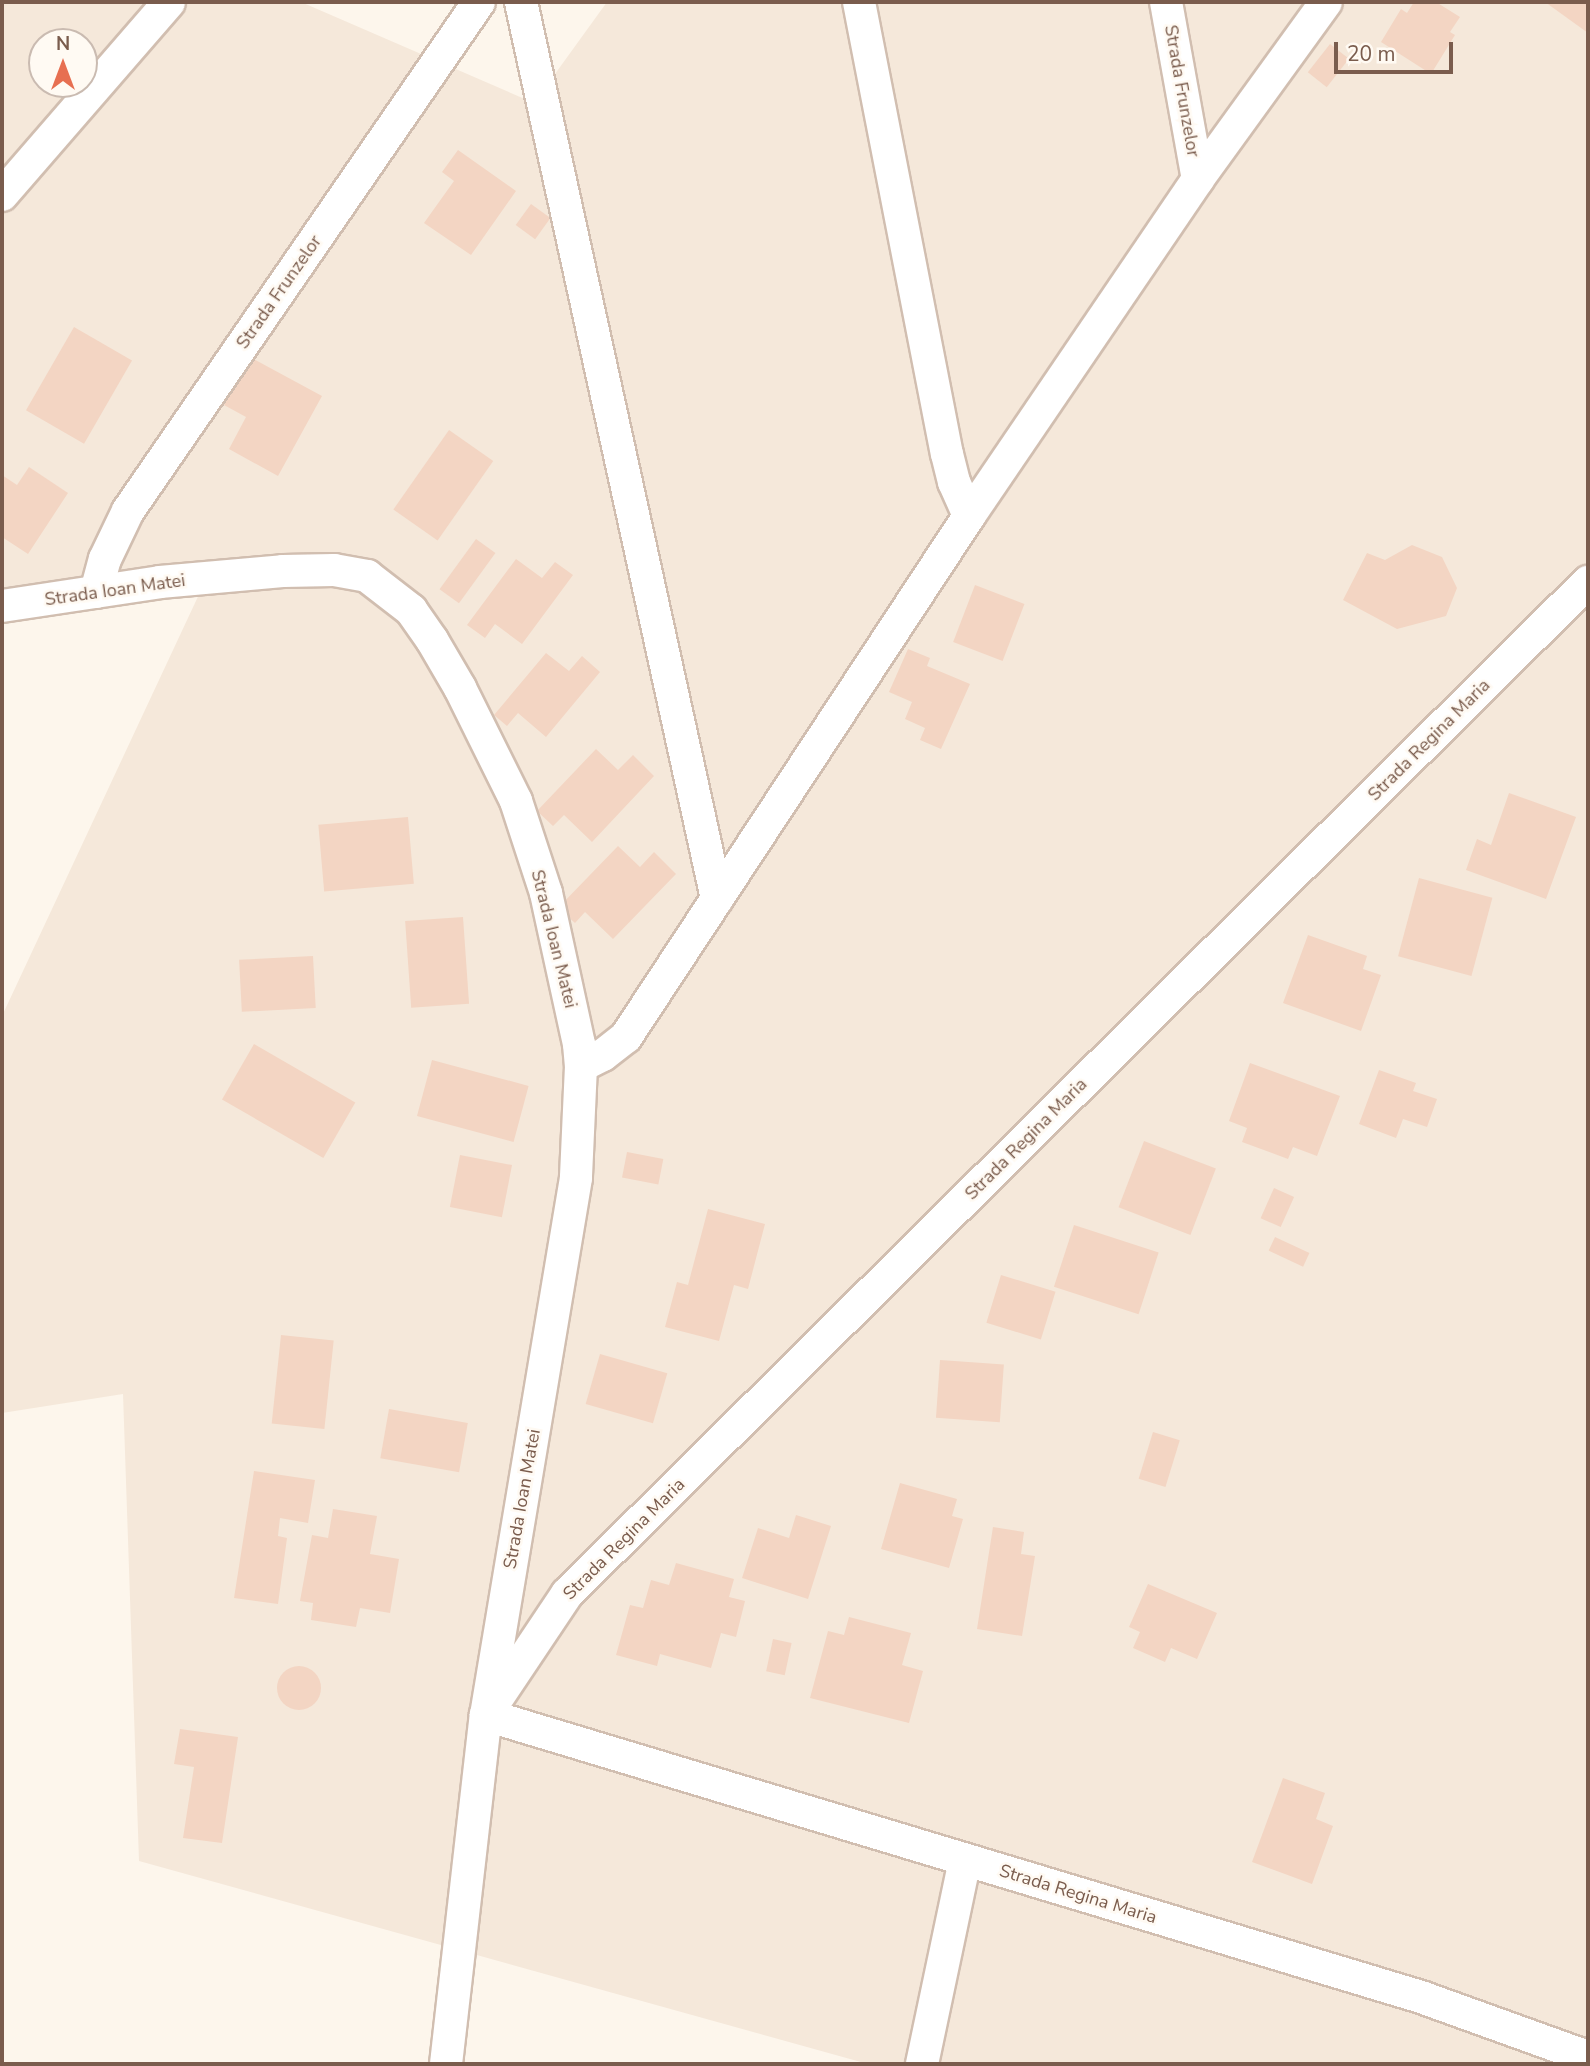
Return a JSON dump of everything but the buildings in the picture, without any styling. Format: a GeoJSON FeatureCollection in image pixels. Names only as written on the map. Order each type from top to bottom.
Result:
{"type":"FeatureCollection","features":[{"type":"Feature","properties":{"kind":"street"},"geometry":{"type":"LineString","coordinates":[[2,195],[169,2]]}},
{"type":"Feature","properties":{"kind":"street","name":"Strada Frunzelor"},"geometry":{"type":"LineString","coordinates":[[96,592],[105,559],[128,511],[479,2]]}},
{"type":"Feature","properties":{"kind":"street"},"geometry":{"type":"LineString","coordinates":[[521,2],[717,899]]}},
{"type":"Feature","properties":{"kind":"street"},"geometry":{"type":"LineString","coordinates":[[859,2],[947,454],[954,482],[969,516]]}},
{"type":"Feature","properties":{"kind":"street","name":"Strada Frunzelor"},"geometry":{"type":"LineString","coordinates":[[1166,2],[1198,180]]}},
{"type":"Feature","properties":{"kind":"street"},"geometry":{"type":"LineString","coordinates":[[580,1066],[603,1055],[626,1037],[969,516],[1198,180],[1326,2]]}},
{"type":"Feature","properties":{"kind":"street","name":"Strada Ioan Matei"},"geometry":{"type":"LineString","coordinates":[[2,606],[160,582],[334,570],[367,576],[411,610],[460,688],[516,801],[546,893],[579,1044],[580,1066],[576,1178],[485,1715]]}},
{"type":"Feature","properties":{"kind":"street","name":"Strada Regina Maria"},"geometry":{"type":"LineString","coordinates":[[446,2064],[485,1715],[567,1594],[1588,582]]}},
{"type":"Feature","properties":{"kind":"street","name":"Strada Regina Maria"},"geometry":{"type":"LineString","coordinates":[[485,1715],[1421,1997],[1588,2057]]}},
{"type":"Feature","properties":{"kind":"street"},"geometry":{"type":"LineString","coordinates":[[922,2064],[965,1860]]}},
{"type":"Feature","properties":{"kind":"shaded area"},"geometry":{"type":"Polygon","coordinates":[[[2,2],[301,2],[534,103],[607,2],[1588,2],[1588,2064],[868,2064],[139,1861],[123,1394],[2,1413],[2,1016],[202,588],[2,611],[2,2]]]}}]}
